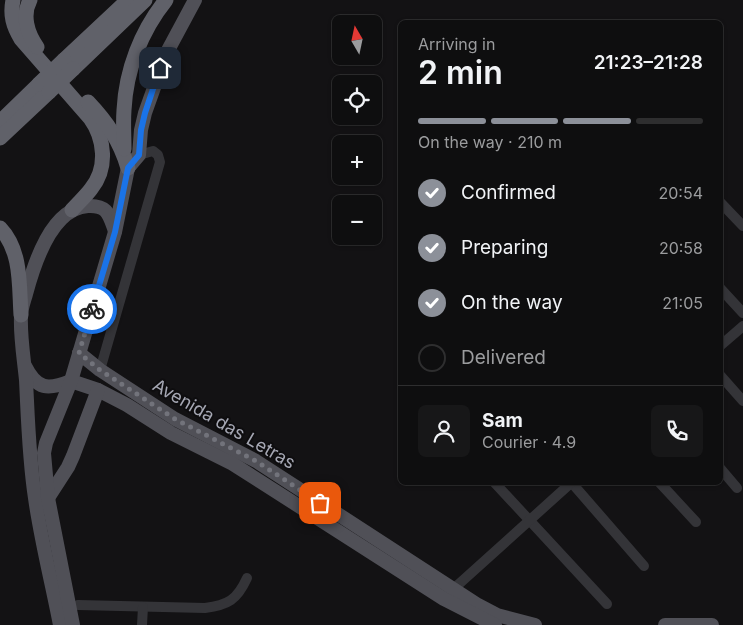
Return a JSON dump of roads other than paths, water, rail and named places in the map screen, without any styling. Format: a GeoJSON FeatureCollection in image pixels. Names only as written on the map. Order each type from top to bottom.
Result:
{"type":"FeatureCollection","features":[{"type":"Feature","properties":{"kind":"highway"},"geometry":{"type":"LineString","coordinates":[[12,0],[11,16],[14,28],[37,58],[90,118],[97,128],[100,138],[102,157],[99,175],[91,190],[72,210]]}},
{"type":"Feature","properties":{"kind":"highway"},"geometry":{"type":"LineString","coordinates":[[30,0],[26,12],[26,22],[34,44],[105,121],[131,159]]}},
{"type":"Feature","properties":{"kind":"highway"},"geometry":{"type":"LineString","coordinates":[[0,138],[44,88],[69,64],[145,0]]}},
{"type":"Feature","properties":{"kind":"highway"},"geometry":{"type":"LineString","coordinates":[[131,159],[124,110],[129,71],[139,44],[158,10],[166,0]]}},
{"type":"Feature","properties":{"kind":"highway"},"geometry":{"type":"LineString","coordinates":[[69,64],[124,2]]}},
{"type":"Feature","properties":{"kind":"highway"},"geometry":{"type":"LineString","coordinates":[[0,122],[44,88]]}},
{"type":"Feature","properties":{"kind":"highway"},"geometry":{"type":"LineString","coordinates":[[0,228],[12,246],[16,259],[21,315]]}},
{"type":"Feature","properties":{"kind":"main road"},"geometry":{"type":"LineString","coordinates":[[60,625],[61,596],[48,498],[44,453],[46,442],[71,381],[115,232],[131,159],[145,113],[166,54],[195,0]]}},
{"type":"Feature","properties":{"kind":"main road"},"geometry":{"type":"LineString","coordinates":[[73,625],[61,596],[35,498],[30,462],[21,315],[32,270],[40,250],[49,235],[72,210],[84,206],[99,206],[106,210],[115,232]]}},
{"type":"Feature","properties":{"kind":"main road","name":"Avenida das Letras"},"geometry":{"type":"LineString","coordinates":[[79,353],[100,370],[191,428],[264,466],[449,594]]}},
{"type":"Feature","properties":{"kind":"main road"},"geometry":{"type":"LineString","coordinates":[[24,365],[34,382],[48,388],[71,381]]}},
{"type":"Feature","properties":{"kind":"main road","name":"Avenida das Letras"},"geometry":{"type":"LineString","coordinates":[[71,381],[98,390],[127,405],[171,434],[211,452],[496,622],[535,625]]}},
{"type":"Feature","properties":{"kind":"main road"},"geometry":{"type":"LineString","coordinates":[[48,498],[74,456],[98,390]]}},
{"type":"Feature","properties":{"kind":"main road"},"geometry":{"type":"LineString","coordinates":[[665,625],[712,625]]}},
{"type":"Feature","properties":{"kind":"street"},"geometry":{"type":"LineString","coordinates":[[100,370],[160,162],[158,155],[153,151],[131,159]]}},
{"type":"Feature","properties":{"kind":"street"},"geometry":{"type":"LineString","coordinates":[[723,205],[743,226]]}},
{"type":"Feature","properties":{"kind":"street"},"geometry":{"type":"LineString","coordinates":[[723,291],[743,313]]}},
{"type":"Feature","properties":{"kind":"street"},"geometry":{"type":"LineString","coordinates":[[723,343],[743,326]]}},
{"type":"Feature","properties":{"kind":"street"},"geometry":{"type":"LineString","coordinates":[[723,378],[743,401]]}},
{"type":"Feature","properties":{"kind":"street"},"geometry":{"type":"LineString","coordinates":[[723,472],[737,488]]}},
{"type":"Feature","properties":{"kind":"street"},"geometry":{"type":"LineString","coordinates":[[497,485],[607,604]]}},
{"type":"Feature","properties":{"kind":"street"},"geometry":{"type":"LineString","coordinates":[[449,594],[528,520],[569,485]]}},
{"type":"Feature","properties":{"kind":"street"},"geometry":{"type":"LineString","coordinates":[[573,485],[644,566]]}},
{"type":"Feature","properties":{"kind":"street"},"geometry":{"type":"LineString","coordinates":[[662,485],[696,522]]}},
{"type":"Feature","properties":{"kind":"street"},"geometry":{"type":"LineString","coordinates":[[78,605],[219,607],[237,597],[247,578]]}},
{"type":"Feature","properties":{"kind":"street"},"geometry":{"type":"LineString","coordinates":[[142,625],[143,606]]}}]}
